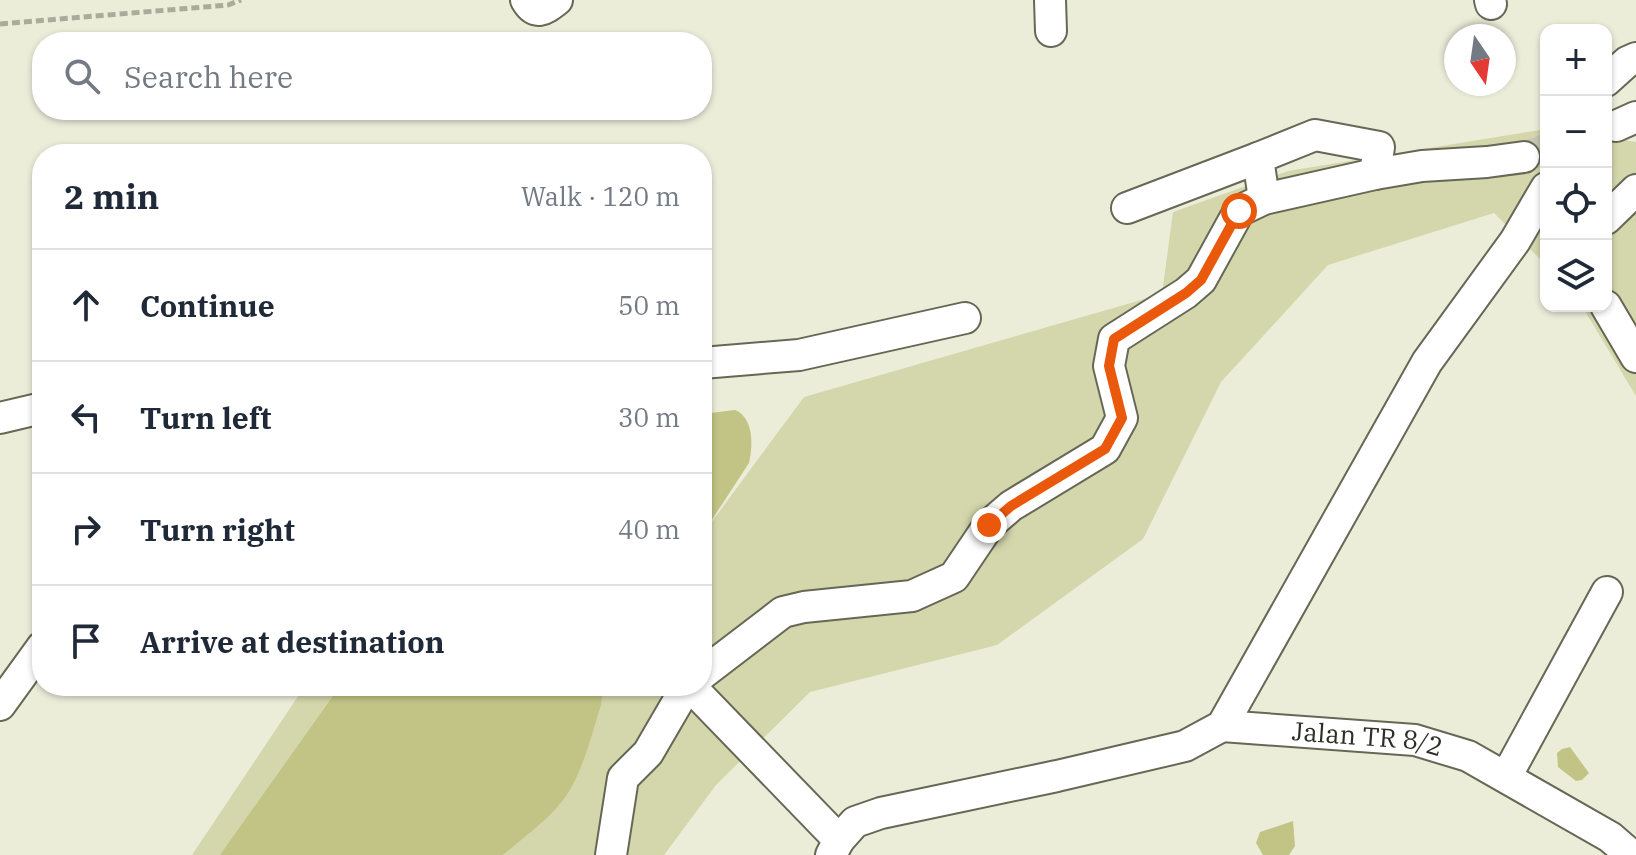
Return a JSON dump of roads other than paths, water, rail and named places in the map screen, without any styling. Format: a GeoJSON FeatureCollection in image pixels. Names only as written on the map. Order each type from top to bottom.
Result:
{"type":"FeatureCollection","features":[{"type":"Feature","properties":{"kind":"street"},"geometry":{"type":"LineString","coordinates":[[526,0],[530,8],[537,11],[557,0]]}},
{"type":"Feature","properties":{"kind":"street"},"geometry":{"type":"LineString","coordinates":[[1050,0],[1051,31]]}},
{"type":"Feature","properties":{"kind":"street"},"geometry":{"type":"LineString","coordinates":[[1612,76],[1636,58]]}},
{"type":"Feature","properties":{"kind":"street"},"geometry":{"type":"LineString","coordinates":[[1127,208],[1315,135],[1379,147],[1375,174]]}},
{"type":"Feature","properties":{"kind":"street"},"geometry":{"type":"LineString","coordinates":[[712,666],[783,612],[912,596],[954,577],[989,525],[1011,506],[1105,449],[1122,418],[1109,366],[1114,339],[1201,280],[1239,211],[1264,199],[1375,174],[1422,166],[1524,157]]}},
{"type":"Feature","properties":{"kind":"street"},"geometry":{"type":"LineString","coordinates":[[1258,158],[1264,199]]}},
{"type":"Feature","properties":{"kind":"street"},"geometry":{"type":"LineString","coordinates":[[1612,213],[1636,190]]}},
{"type":"Feature","properties":{"kind":"street"},"geometry":{"type":"LineString","coordinates":[[698,696],[761,760],[835,847],[855,822],[881,813],[1185,746],[1222,726],[1427,362],[1515,241],[1540,198]]}},
{"type":"Feature","properties":{"kind":"street"},"geometry":{"type":"LineString","coordinates":[[1610,312],[1636,357]]}},
{"type":"Feature","properties":{"kind":"street"},"geometry":{"type":"LineString","coordinates":[[712,362],[799,355],[965,318]]}},
{"type":"Feature","properties":{"kind":"street"},"geometry":{"type":"LineString","coordinates":[[0,418],[32,410]]}},
{"type":"Feature","properties":{"kind":"street"},"geometry":{"type":"LineString","coordinates":[[1506,777],[1607,592]]}},
{"type":"Feature","properties":{"kind":"street"},"geometry":{"type":"LineString","coordinates":[[0,705],[32,661]]}},
{"type":"Feature","properties":{"kind":"street"},"geometry":{"type":"LineString","coordinates":[[611,855],[623,778],[648,753],[682,696]]}},
{"type":"Feature","properties":{"kind":"street","name":"Jalan TR 8/2"},"geometry":{"type":"LineString","coordinates":[[1222,726],[1415,740],[1468,756],[1610,837],[1631,855]]}},
{"type":"Feature","properties":{"kind":"tunnel"},"geometry":{"type":"LineString","coordinates":[[1524,157],[1540,151]]}}]}
